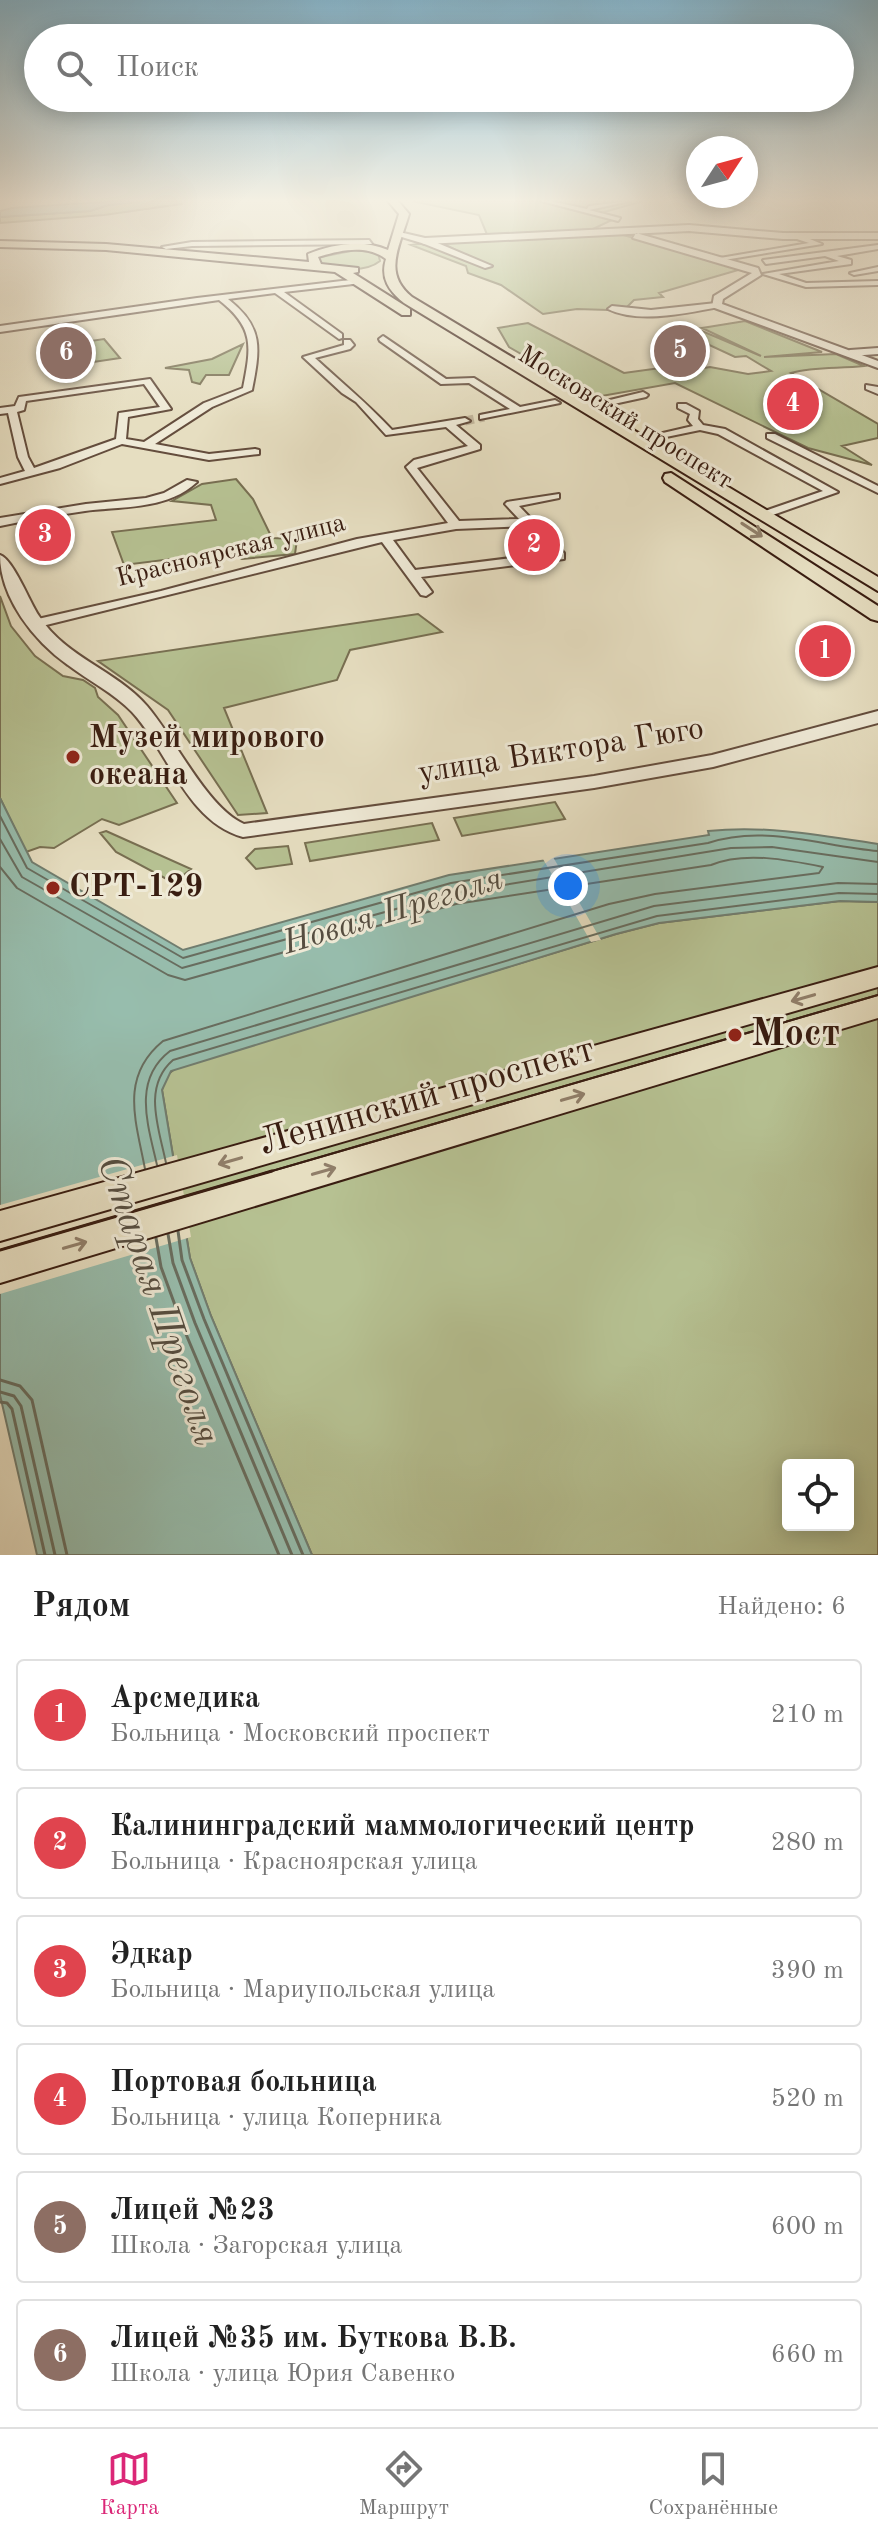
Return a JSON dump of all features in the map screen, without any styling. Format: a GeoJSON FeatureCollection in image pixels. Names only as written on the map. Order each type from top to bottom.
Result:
{"type":"FeatureCollection","features":[{"type":"Feature","properties":{"kind":"main road","name":"Московский проспект"},"geometry":{"type":"LineString","coordinates":[[366,274],[555,403],[644,448],[877,583]]}},
{"type":"Feature","properties":{"kind":"main road","name":"Московский проспект"},"geometry":{"type":"LineString","coordinates":[[389,274],[396,290],[408,300],[586,407],[878,615]]}},
{"type":"Feature","properties":{"kind":"main road","name":"Ленинский проспект"},"geometry":{"type":"LineString","coordinates":[[0,1226],[878,977]]}},
{"type":"Feature","properties":{"kind":"main road","name":"Ленинский проспект"},"geometry":{"type":"LineString","coordinates":[[0,1267],[878,1007]]}},
{"type":"Feature","properties":{"kind":"street"},"geometry":{"type":"LineString","coordinates":[[0,329],[277,291],[362,274]]}},
{"type":"Feature","properties":{"kind":"street"},"geometry":{"type":"LineString","coordinates":[[716,305],[718,298],[761,274]]}},
{"type":"Feature","properties":{"kind":"street"},"geometry":{"type":"LineString","coordinates":[[764,274],[806,285],[878,283]]}},
{"type":"Feature","properties":{"kind":"street"},"geometry":{"type":"LineString","coordinates":[[277,291],[350,345],[308,357],[359,400],[390,433],[465,421]]}},
{"type":"Feature","properties":{"kind":"street"},"geometry":{"type":"LineString","coordinates":[[148,444],[207,406],[247,390],[255,346],[253,330],[242,315],[222,298]]}},
{"type":"Feature","properties":{"kind":"street"},"geometry":{"type":"LineString","coordinates":[[612,309],[660,313],[716,305],[878,365]]}},
{"type":"Feature","properties":{"kind":"street","name":"Московский проспект"},"geometry":{"type":"LineString","coordinates":[[383,339],[444,382],[471,380],[518,410]]}},
{"type":"Feature","properties":{"kind":"street"},"geometry":{"type":"LineString","coordinates":[[850,353],[878,351]]}},
{"type":"Feature","properties":{"kind":"street"},"geometry":{"type":"LineString","coordinates":[[31,473],[6,411],[20,408],[22,399],[150,379],[166,409],[123,415],[121,441]]}},
{"type":"Feature","properties":{"kind":"street"},"geometry":{"type":"LineString","coordinates":[[586,407],[643,395]]}},
{"type":"Feature","properties":{"kind":"street"},"geometry":{"type":"LineString","coordinates":[[484,417],[555,403]]}},
{"type":"Feature","properties":{"kind":"street"},"geometry":{"type":"LineString","coordinates":[[682,406],[695,413],[693,420],[700,427]]}},
{"type":"Feature","properties":{"kind":"street"},"geometry":{"type":"LineString","coordinates":[[447,423],[476,447],[418,462],[411,467],[456,525]]}},
{"type":"Feature","properties":{"kind":"street"},"geometry":{"type":"LineString","coordinates":[[644,448],[700,427],[721,431],[832,492],[763,515]]}},
{"type":"Feature","properties":{"kind":"street"},"geometry":{"type":"LineString","coordinates":[[771,436],[876,487]]}},
{"type":"Feature","properties":{"kind":"street"},"geometry":{"type":"LineString","coordinates":[[0,481],[121,441],[209,457],[255,452]]}},
{"type":"Feature","properties":{"kind":"street"},"geometry":{"type":"LineString","coordinates":[[0,522],[101,505],[145,504],[172,496],[191,482]]}},
{"type":"Feature","properties":{"kind":"street"},"geometry":{"type":"LineString","coordinates":[[412,574],[560,556],[511,504],[555,496]]}},
{"type":"Feature","properties":{"kind":"street","name":"Красноярская улица"},"geometry":{"type":"LineString","coordinates":[[34,624],[385,538],[456,525],[528,522]]}},
{"type":"Feature","properties":{"kind":"street"},"geometry":{"type":"LineString","coordinates":[[385,538],[426,592]]}},
{"type":"Feature","properties":{"kind":"street"},"geometry":{"type":"LineString","coordinates":[[0,560],[34,624]]}},
{"type":"Feature","properties":{"kind":"street","name":"улица Виктора Гюго"},"geometry":{"type":"LineString","coordinates":[[34,624],[56,647],[127,696],[158,732],[221,821],[249,831],[594,782],[713,761],[878,717]]}},
{"type":"Feature","properties":{"kind":"shaded area"},"geometry":{"type":"Polygon","coordinates":[[[470,274],[726,274],[659,293],[663,297],[634,300],[628,306],[640,311],[577,309],[543,314],[501,285],[470,274]]]}},
{"type":"Feature","properties":{"kind":"shaded area"},"geometry":{"type":"Polygon","coordinates":[[[745,321],[822,352],[764,357],[836,354],[864,366],[791,373],[878,424],[878,438],[842,446],[872,465],[808,448],[675,383],[596,397],[509,347],[498,328],[528,323],[624,373],[675,366],[692,370],[710,367],[748,374],[771,371],[746,356],[735,357],[690,336],[689,332],[702,331],[761,356],[702,328],[745,321]]]}},
{"type":"Feature","properties":{"kind":"shaded area"},"geometry":{"type":"Polygon","coordinates":[[[104,339],[120,358],[87,363],[71,344],[104,339]]]}},
{"type":"Feature","properties":{"kind":"shaded area"},"geometry":{"type":"Polygon","coordinates":[[[243,344],[229,375],[206,375],[200,384],[192,382],[189,370],[165,368],[212,359],[243,344]]]}},
{"type":"Feature","properties":{"kind":"shaded area"},"geometry":{"type":"Polygon","coordinates":[[[236,479],[253,499],[272,538],[297,539],[295,554],[242,559],[228,552],[124,565],[112,532],[216,520],[211,505],[172,501],[202,484],[236,479]]]}},
{"type":"Feature","properties":{"kind":"shaded area","name":"Музей мирового океана"},"geometry":{"type":"Polygon","coordinates":[[[0,596],[11,626],[35,656],[63,676],[83,680],[95,688],[98,697],[118,715],[177,803],[119,825],[102,819],[54,848],[40,847],[26,852],[0,798],[0,596]]]}},
{"type":"Feature","properties":{"kind":"shaded area"},"geometry":{"type":"Polygon","coordinates":[[[418,614],[442,632],[350,650],[337,680],[224,708],[267,813],[238,815],[168,710],[98,661],[418,614]]]}},
{"type":"Feature","properties":{"kind":"shaded area"},"geometry":{"type":"Polygon","coordinates":[[[555,802],[565,819],[462,836],[454,818],[555,802]]]}},
{"type":"Feature","properties":{"kind":"shaded area"},"geometry":{"type":"Polygon","coordinates":[[[432,823],[439,840],[310,861],[305,843],[432,823]]]}},
{"type":"Feature","properties":{"kind":"shaded area"},"geometry":{"type":"Polygon","coordinates":[[[106,831],[191,869],[174,883],[116,852],[100,833],[106,831]]]}},
{"type":"Feature","properties":{"kind":"shaded area"},"geometry":{"type":"Polygon","coordinates":[[[288,846],[292,864],[256,869],[246,858],[255,849],[288,846]]]}},
{"type":"Feature","properties":{"kind":"shaded area"},"geometry":{"type":"Polygon","coordinates":[[[840,901],[878,902],[878,1555],[312,1555],[211,1316],[190,1258],[162,1090],[166,1076],[176,1068],[659,923],[840,901]]]}},
{"type":"Feature","properties":{"kind":"water"},"geometry":{"type":"Polygon","coordinates":[[[0,798],[32,862],[183,950],[449,875],[709,835],[708,831],[730,829],[793,832],[878,844],[878,902],[840,901],[659,923],[171,1071],[162,1090],[190,1258],[211,1316],[312,1555],[37,1555],[0,1395],[0,798]]]}},
{"type":"Feature","properties":{"kind":"pier"},"geometry":{"type":"Polygon","coordinates":[[[553,857],[601,940],[591,942],[543,859],[553,857]]]}},
{"type":"Feature","properties":{"kind":"pier"},"geometry":{"type":"Polygon","coordinates":[[[177,1155],[191,1237],[0,1294],[0,1205],[177,1155]]]}},
{"type":"Feature","properties":{"kind":"tunnel"},"geometry":{"type":"LineString","coordinates":[[465,421],[484,417]]}},
{"type":"Feature","properties":{"kind":"tram line"},"geometry":{"type":"LineString","coordinates":[[265,1173],[878,995]]}},
{"type":"Feature","properties":{"kind":"tram line"},"geometry":{"type":"LineString","coordinates":[[0,1250],[272,1171]]}},
{"type":"Feature","properties":{"kind":"place","name":"Лицей №23"},"geometry":{"type":"Point","coordinates":[680,351]}},
{"type":"Feature","properties":{"kind":"place","name":"Лицей №35 им. Буткова В.В."},"geometry":{"type":"Point","coordinates":[66,353]}},
{"type":"Feature","properties":{"kind":"place","name":"Портовая больница"},"geometry":{"type":"Point","coordinates":[793,404]}},
{"type":"Feature","properties":{"kind":"place","name":"Эдкар"},"geometry":{"type":"Point","coordinates":[45,535]}},
{"type":"Feature","properties":{"kind":"place","name":"Калининградский маммологический центр"},"geometry":{"type":"Point","coordinates":[534,545]}},
{"type":"Feature","properties":{"kind":"place","name":"Арсмедика"},"geometry":{"type":"Point","coordinates":[825,651]}},
{"type":"Feature","properties":{"kind":"place","name":"Музей мирового океана"},"geometry":{"type":"Point","coordinates":[73,757]}},
{"type":"Feature","properties":{"kind":"place","name":"СРТ-129"},"geometry":{"type":"Point","coordinates":[53,888]}},
{"type":"Feature","properties":{"kind":"place","name":"Мост"},"geometry":{"type":"Point","coordinates":[735,1035]}},
{"type":"Feature","properties":{"kind":"water label","name":"Новая Преголя"},"geometry":{"type":"Point","coordinates":[393,912]}},
{"type":"Feature","properties":{"kind":"water label","name":"Старая Преголя"},"geometry":{"type":"Point","coordinates":[157,1301]}}]}
